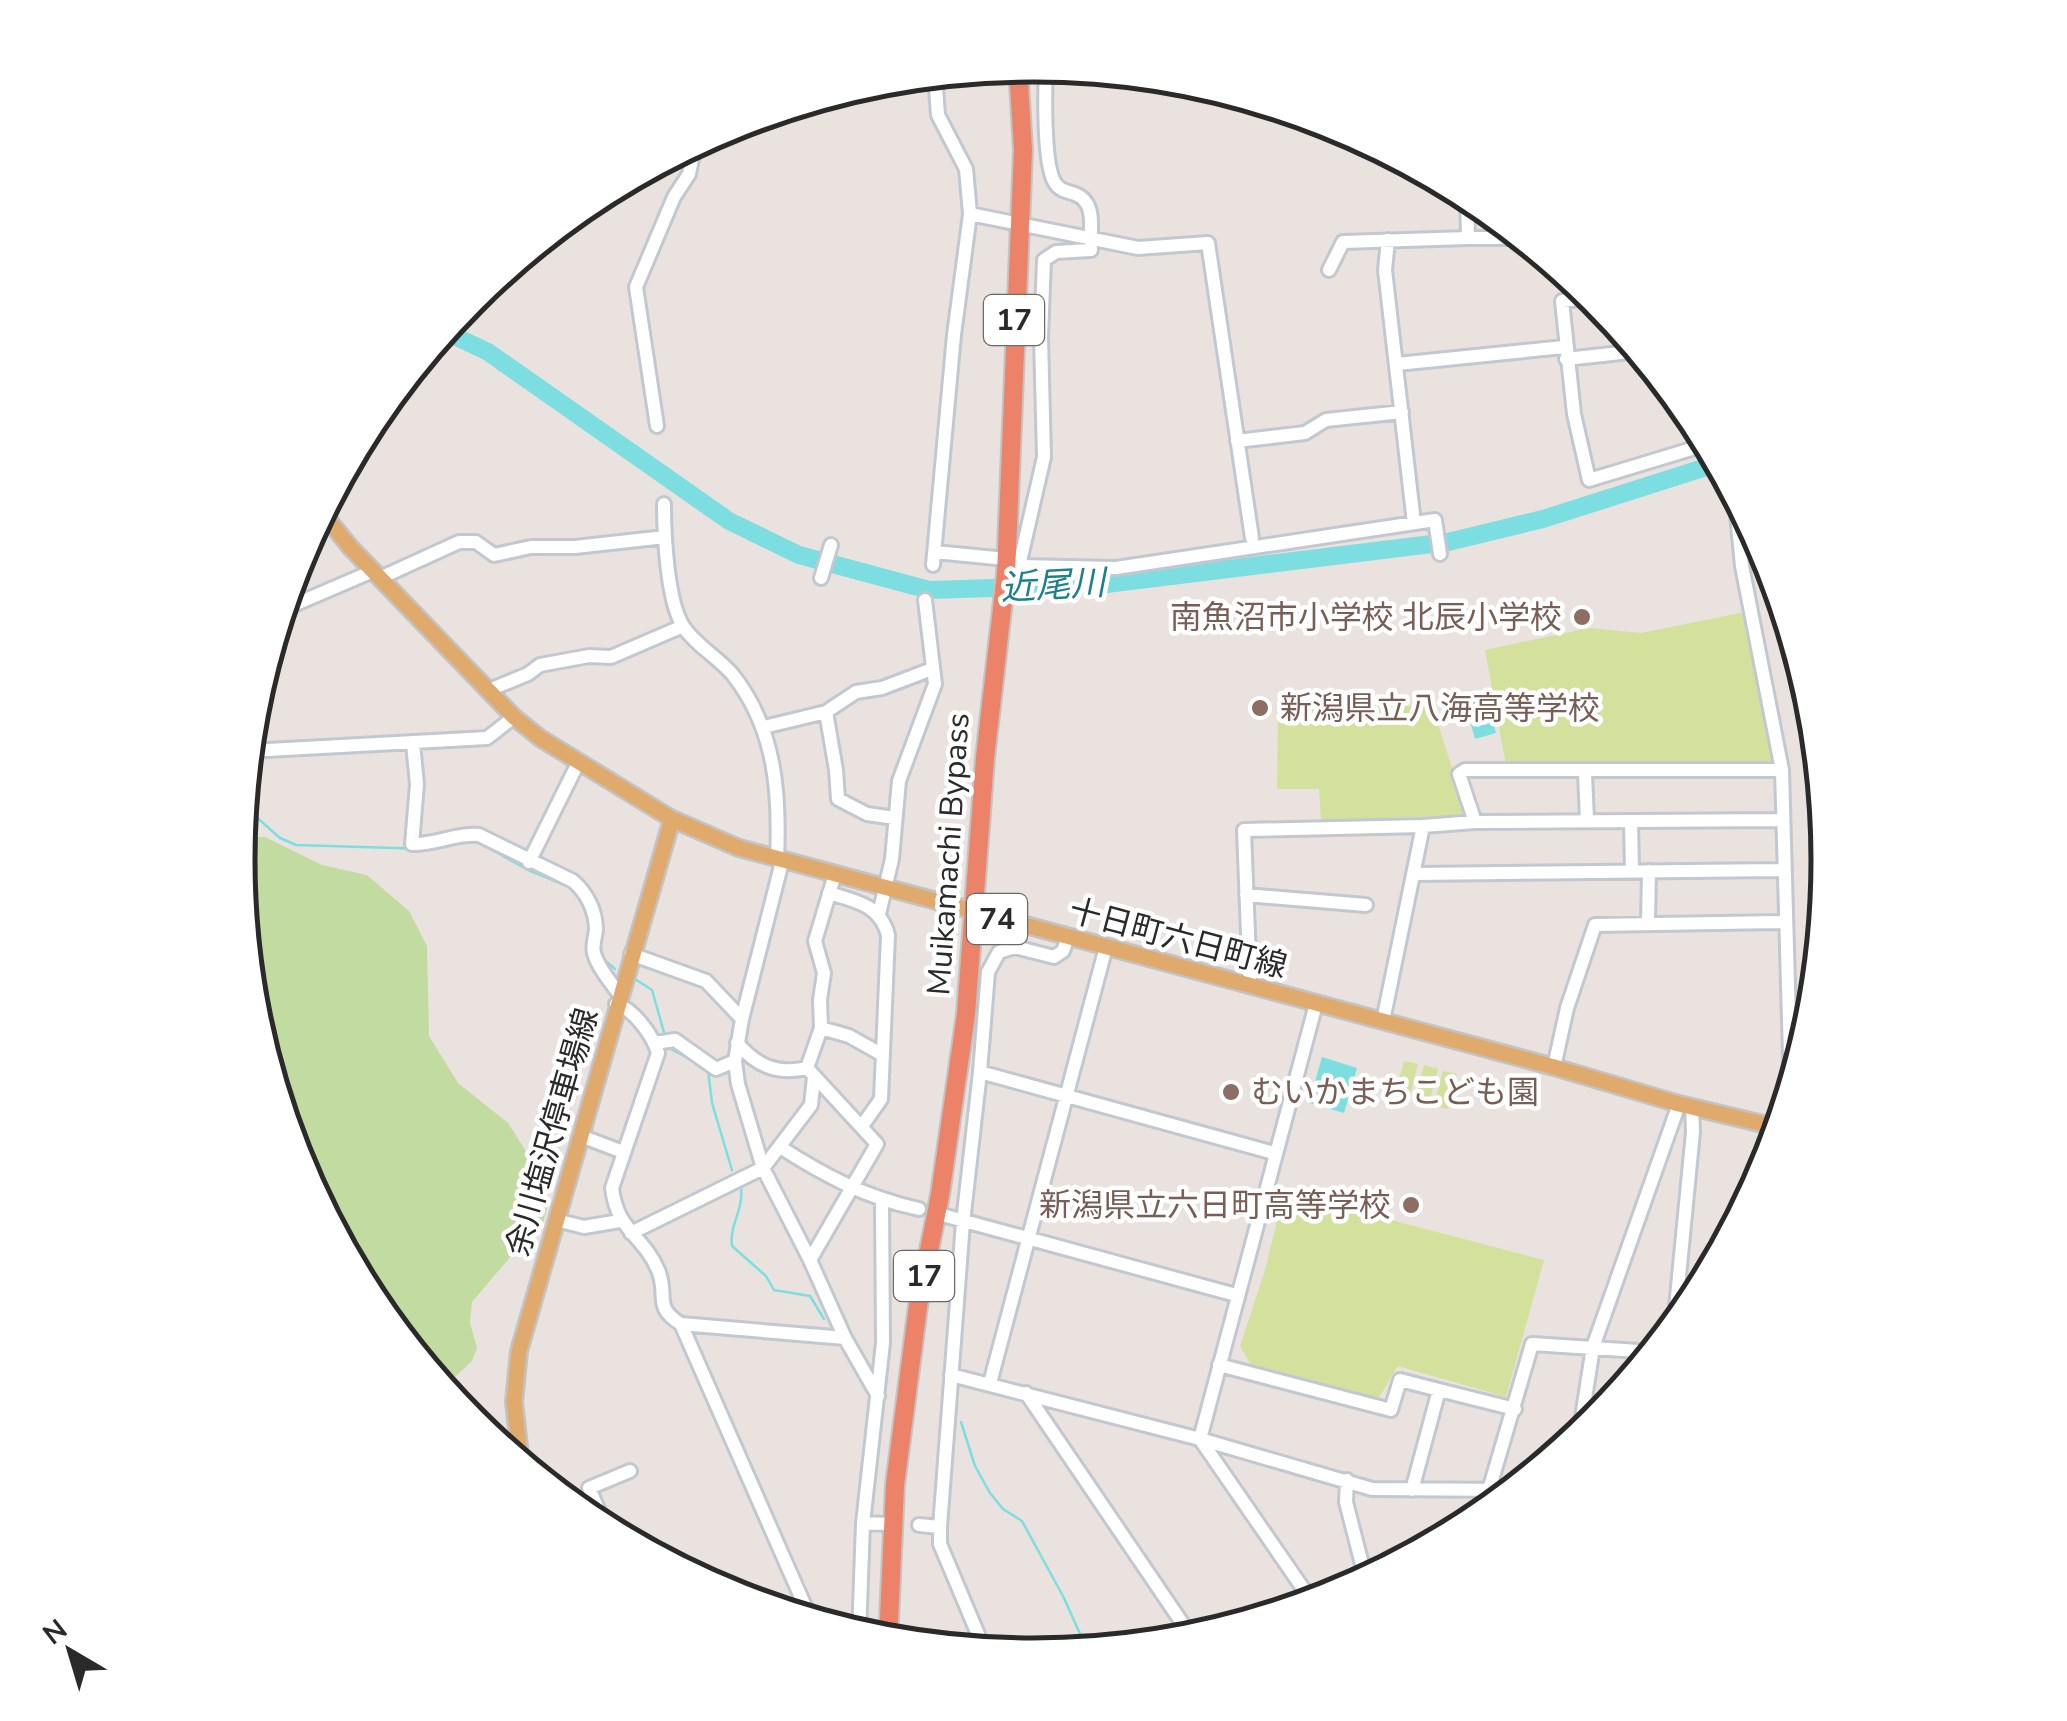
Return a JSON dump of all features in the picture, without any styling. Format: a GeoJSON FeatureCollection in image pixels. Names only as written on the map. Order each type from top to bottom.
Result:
{"type":"FeatureCollection","features":[{"type":"Feature","properties":{"kind":"highway","name":"Muikamachi Bypass"},"geometry":{"type":"LineString","coordinates":[[889,1625],[902,1418],[966,1014],[990,709],[1009,567],[1023,150],[1019,83]]}},
{"type":"Feature","properties":{"kind":"main road","name":"十日町六日町線"},"geometry":{"type":"LineString","coordinates":[[332,525],[514,717],[540,738],[672,819],[739,848],[1765,1124]]}},
{"type":"Feature","properties":{"kind":"main road","name":"余川塩沢停車場線"},"geometry":{"type":"LineString","coordinates":[[519,1444],[514,1402],[519,1351],[630,954],[672,819]]}},
{"type":"Feature","properties":{"kind":"street"},"geometry":{"type":"LineString","coordinates":[[1009,567],[1044,456],[1044,260],[1056,252],[1090,250],[1091,218],[1086,202],[1062,190],[1052,178],[1046,82]]}},
{"type":"Feature","properties":{"kind":"street"},"geometry":{"type":"LineString","coordinates":[[936,89],[938,116],[963,162],[970,184],[970,214],[954,335],[934,558],[1009,567],[1094,570],[1436,520],[1440,552]]}},
{"type":"Feature","properties":{"kind":"street"},"geometry":{"type":"LineString","coordinates":[[656,426],[636,287],[691,162]]}},
{"type":"Feature","properties":{"kind":"street"},"geometry":{"type":"LineString","coordinates":[[970,214],[1138,248],[1208,244],[1252,538]]}},
{"type":"Feature","properties":{"kind":"street"},"geometry":{"type":"LineString","coordinates":[[1467,215],[1468,238]]}},
{"type":"Feature","properties":{"kind":"street"},"geometry":{"type":"LineString","coordinates":[[1329,270],[1343,242],[1500,238]]}},
{"type":"Feature","properties":{"kind":"street"},"geometry":{"type":"LineString","coordinates":[[1388,240],[1385,270],[1414,523]]}},
{"type":"Feature","properties":{"kind":"street"},"geometry":{"type":"LineString","coordinates":[[1573,300],[1562,301],[1565,353],[1589,480],[1693,449]]}},
{"type":"Feature","properties":{"kind":"street"},"geometry":{"type":"LineString","coordinates":[[1397,364],[1621,352]]}},
{"type":"Feature","properties":{"kind":"street"},"geometry":{"type":"LineString","coordinates":[[1237,441],[1306,434],[1326,420],[1402,412]]}},
{"type":"Feature","properties":{"kind":"street"},"geometry":{"type":"LineString","coordinates":[[664,504],[670,583],[683,626],[733,674],[764,727],[779,801],[779,861],[735,1062],[750,1130],[763,1168],[845,1338],[878,1396]]}},
{"type":"Feature","properties":{"kind":"street"},"geometry":{"type":"LineString","coordinates":[[1739,534],[1782,770],[1789,1044]]}},
{"type":"Feature","properties":{"kind":"street"},"geometry":{"type":"LineString","coordinates":[[299,604],[459,542],[476,542],[494,555],[531,546],[575,547],[665,537]]}},
{"type":"Feature","properties":{"kind":"street"},"geometry":{"type":"LineString","coordinates":[[822,578],[831,545]]}},
{"type":"Feature","properties":{"kind":"street"},"geometry":{"type":"LineString","coordinates":[[879,914],[892,859],[900,781],[935,684],[926,600]]}},
{"type":"Feature","properties":{"kind":"street"},"geometry":{"type":"LineString","coordinates":[[489,690],[540,665],[588,656],[611,657],[683,626]]}},
{"type":"Feature","properties":{"kind":"street"},"geometry":{"type":"LineString","coordinates":[[764,727],[826,712],[856,692],[882,688],[932,668]]}},
{"type":"Feature","properties":{"kind":"street"},"geometry":{"type":"LineString","coordinates":[[826,712],[838,799],[867,814],[895,818]]}},
{"type":"Feature","properties":{"kind":"street"},"geometry":{"type":"LineString","coordinates":[[263,750],[487,738],[514,717]]}},
{"type":"Feature","properties":{"kind":"street"},"geometry":{"type":"LineString","coordinates":[[413,744],[417,784],[412,844],[466,834],[478,836],[573,881],[584,890],[596,927],[593,949],[598,964],[618,999],[655,1043],[656,1062],[612,1188],[620,1221],[651,1257],[660,1274],[661,1306],[668,1316],[681,1324],[845,1338]]}},
{"type":"Feature","properties":{"kind":"street"},"geometry":{"type":"LineString","coordinates":[[529,862],[579,761]]}},
{"type":"Feature","properties":{"kind":"street"},"geometry":{"type":"LineString","coordinates":[[1475,822],[1459,774],[1466,770],[1782,770]]}},
{"type":"Feature","properties":{"kind":"street"},"geometry":{"type":"LineString","coordinates":[[1585,772],[1587,821]]}},
{"type":"Feature","properties":{"kind":"street"},"geometry":{"type":"LineString","coordinates":[[1250,986],[1244,830],[1475,822],[1783,820]]}},
{"type":"Feature","properties":{"kind":"street"},"geometry":{"type":"LineString","coordinates":[[1631,821],[1632,872]]}},
{"type":"Feature","properties":{"kind":"street"},"geometry":{"type":"LineString","coordinates":[[1384,1021],[1423,826]]}},
{"type":"Feature","properties":{"kind":"street"},"geometry":{"type":"LineString","coordinates":[[1414,874],[1784,870]]}},
{"type":"Feature","properties":{"kind":"street"},"geometry":{"type":"LineString","coordinates":[[1648,922],[1649,872]]}},
{"type":"Feature","properties":{"kind":"street"},"geometry":{"type":"LineString","coordinates":[[632,1233],[763,1168],[810,1105],[824,972],[814,941],[836,874]]}},
{"type":"Feature","properties":{"kind":"street"},"geometry":{"type":"LineString","coordinates":[[829,893],[866,904],[879,914],[888,935],[881,1099],[862,1126]]}},
{"type":"Feature","properties":{"kind":"street"},"geometry":{"type":"LineString","coordinates":[[1246,894],[1366,906]]}},
{"type":"Feature","properties":{"kind":"street"},"geometry":{"type":"LineString","coordinates":[[1554,1067],[1567,1008],[1595,925],[1785,922]]}},
{"type":"Feature","properties":{"kind":"street"},"geometry":{"type":"LineString","coordinates":[[979,1637],[940,1544],[940,1528],[963,1222],[988,972],[998,952],[1015,946],[1054,957],[1063,950],[1068,938]]}},
{"type":"Feature","properties":{"kind":"street"},"geometry":{"type":"LineString","coordinates":[[990,1383],[1106,947]]}},
{"type":"Feature","properties":{"kind":"street"},"geometry":{"type":"LineString","coordinates":[[630,954],[706,981],[742,1018]]}},
{"type":"Feature","properties":{"kind":"street"},"geometry":{"type":"LineString","coordinates":[[1304,1589],[1200,1439],[1316,1004]]}},
{"type":"Feature","properties":{"kind":"street"},"geometry":{"type":"LineString","coordinates":[[821,1028],[849,1036],[881,1054]]}},
{"type":"Feature","properties":{"kind":"street"},"geometry":{"type":"LineString","coordinates":[[655,1043],[675,1040],[716,1068],[735,1062]]}},
{"type":"Feature","properties":{"kind":"street"},"geometry":{"type":"LineString","coordinates":[[738,1043],[753,1062],[767,1068],[811,1073],[877,1144],[810,1260]]}},
{"type":"Feature","properties":{"kind":"street"},"geometry":{"type":"LineString","coordinates":[[980,1072],[1274,1153]]}},
{"type":"Feature","properties":{"kind":"street"},"geometry":{"type":"LineString","coordinates":[[1677,1297],[1693,1132],[1686,1105]]}},
{"type":"Feature","properties":{"kind":"street"},"geometry":{"type":"LineString","coordinates":[[1583,1412],[1594,1347],[1686,1105]]}},
{"type":"Feature","properties":{"kind":"street"},"geometry":{"type":"LineString","coordinates":[[580,1136],[624,1152]]}},
{"type":"Feature","properties":{"kind":"street"},"geometry":{"type":"LineString","coordinates":[[780,1147],[852,1190],[919,1209]]}},
{"type":"Feature","properties":{"kind":"street"},"geometry":{"type":"LineString","coordinates":[[860,1619],[863,1523],[883,1343],[882,1201]]}},
{"type":"Feature","properties":{"kind":"street"},"geometry":{"type":"LineString","coordinates":[[946,1216],[1236,1295]]}},
{"type":"Feature","properties":{"kind":"street"},"geometry":{"type":"LineString","coordinates":[[556,1220],[584,1227],[620,1221]]}},
{"type":"Feature","properties":{"kind":"street"},"geometry":{"type":"LineString","coordinates":[[681,1324],[804,1603]]}},
{"type":"Feature","properties":{"kind":"street"},"geometry":{"type":"LineString","coordinates":[[951,1374],[1372,1489],[1489,1490],[1532,1344],[1637,1351]]}},
{"type":"Feature","properties":{"kind":"street"},"geometry":{"type":"LineString","coordinates":[[1218,1366],[1391,1410],[1400,1380],[1515,1409]]}},
{"type":"Feature","properties":{"kind":"street"},"geometry":{"type":"LineString","coordinates":[[1412,1490],[1439,1390]]}},
{"type":"Feature","properties":{"kind":"street"},"geometry":{"type":"LineString","coordinates":[[1026,1393],[1183,1624]]}},
{"type":"Feature","properties":{"kind":"street"},"geometry":{"type":"LineString","coordinates":[[595,1503],[589,1488],[630,1471]]}},
{"type":"Feature","properties":{"kind":"street"},"geometry":{"type":"LineString","coordinates":[[1347,1480],[1346,1502],[1364,1564]]}},
{"type":"Feature","properties":{"kind":"street"},"geometry":{"type":"LineString","coordinates":[[863,1523],[887,1524]]}},
{"type":"Feature","properties":{"kind":"street"},"geometry":{"type":"LineString","coordinates":[[920,1525],[940,1528]]}},
{"type":"Feature","properties":{"kind":"green space"},"geometry":{"type":"Polygon","coordinates":[[[1745,612],[1774,762],[1506,765],[1485,650],[1589,628],[1641,633],[1745,612]]]}},
{"type":"Feature","properties":{"kind":"green space"},"geometry":{"type":"Polygon","coordinates":[[[1432,705],[1467,815],[1321,821],[1319,789],[1277,789],[1278,711],[1432,705]]]}},
{"type":"Feature","properties":{"kind":"green space"},"geometry":{"type":"Polygon","coordinates":[[[256,837],[265,837],[322,865],[367,875],[409,911],[427,946],[429,1036],[458,1083],[508,1123],[536,1167],[549,1200],[543,1223],[472,1302],[470,1323],[477,1348],[472,1361],[454,1378],[416,1334],[360,1250],[315,1158],[297,1111],[270,1012],[257,911],[256,837]]]}},
{"type":"Feature","properties":{"kind":"green space"},"geometry":{"type":"Polygon","coordinates":[[[1404,1061],[1418,1064],[1409,1099],[1395,1095],[1404,1061]]]}},
{"type":"Feature","properties":{"kind":"green space"},"geometry":{"type":"Polygon","coordinates":[[[1424,1065],[1438,1069],[1429,1104],[1415,1100],[1424,1065]]]}},
{"type":"Feature","properties":{"kind":"green space"},"geometry":{"type":"Polygon","coordinates":[[[1443,1071],[1457,1074],[1448,1109],[1433,1106],[1443,1071]]]}},
{"type":"Feature","properties":{"kind":"green space"},"geometry":{"type":"Polygon","coordinates":[[[1283,1197],[1353,1210],[1544,1260],[1506,1397],[1398,1366],[1378,1399],[1254,1370],[1240,1346],[1283,1197]]]}},
{"type":"Feature","properties":{"kind":"water"},"geometry":{"type":"Polygon","coordinates":[[[1487,697],[1496,733],[1475,739],[1465,702],[1487,697]]]}},
{"type":"Feature","properties":{"kind":"water"},"geometry":{"type":"Polygon","coordinates":[[[1322,1057],[1357,1068],[1344,1113],[1309,1103],[1322,1057]]]}},
{"type":"Feature","properties":{"kind":"waterway","name":"近尾川"},"geometry":{"type":"LineString","coordinates":[[458,338],[488,352],[729,521],[799,555],[929,590],[1098,585],[1448,542],[1543,519],[1704,468]]}},
{"type":"Feature","properties":{"kind":"waterway"},"geometry":{"type":"LineString","coordinates":[[257,817],[280,838],[296,845],[427,849]]}},
{"type":"Feature","properties":{"kind":"waterway"},"geometry":{"type":"LineString","coordinates":[[464,842],[478,842],[528,870],[570,887]]}},
{"type":"Feature","properties":{"kind":"waterway"},"geometry":{"type":"LineString","coordinates":[[584,905],[590,931]]}},
{"type":"Feature","properties":{"kind":"waterway"},"geometry":{"type":"LineString","coordinates":[[601,957],[615,969]]}},
{"type":"Feature","properties":{"kind":"waterway"},"geometry":{"type":"LineString","coordinates":[[635,979],[652,990],[665,1036]]}},
{"type":"Feature","properties":{"kind":"waterway"},"geometry":{"type":"LineString","coordinates":[[669,1048],[697,1063]]}},
{"type":"Feature","properties":{"kind":"waterway"},"geometry":{"type":"LineString","coordinates":[[708,1070],[712,1103],[732,1170]]}},
{"type":"Feature","properties":{"kind":"waterway"},"geometry":{"type":"LineString","coordinates":[[741,1187],[732,1246],[766,1276],[774,1290],[810,1296],[824,1319]]}},
{"type":"Feature","properties":{"kind":"waterway"},"geometry":{"type":"LineString","coordinates":[[961,1422],[975,1466],[990,1493],[1003,1509],[1022,1521],[1083,1637]]}},
{"type":"Feature","properties":{"kind":"place","name":"南魚沼市小学校 北辰小学校"},"geometry":{"type":"Point","coordinates":[1582,617]}},
{"type":"Feature","properties":{"kind":"place","name":"新潟県立八海高等学校"},"geometry":{"type":"Point","coordinates":[1260,708]}},
{"type":"Feature","properties":{"kind":"place","name":"むいかまちこども園"},"geometry":{"type":"Point","coordinates":[1231,1092]}},
{"type":"Feature","properties":{"kind":"place","name":"新潟県立六日町高等学校"},"geometry":{"type":"Point","coordinates":[1411,1205]}}]}
